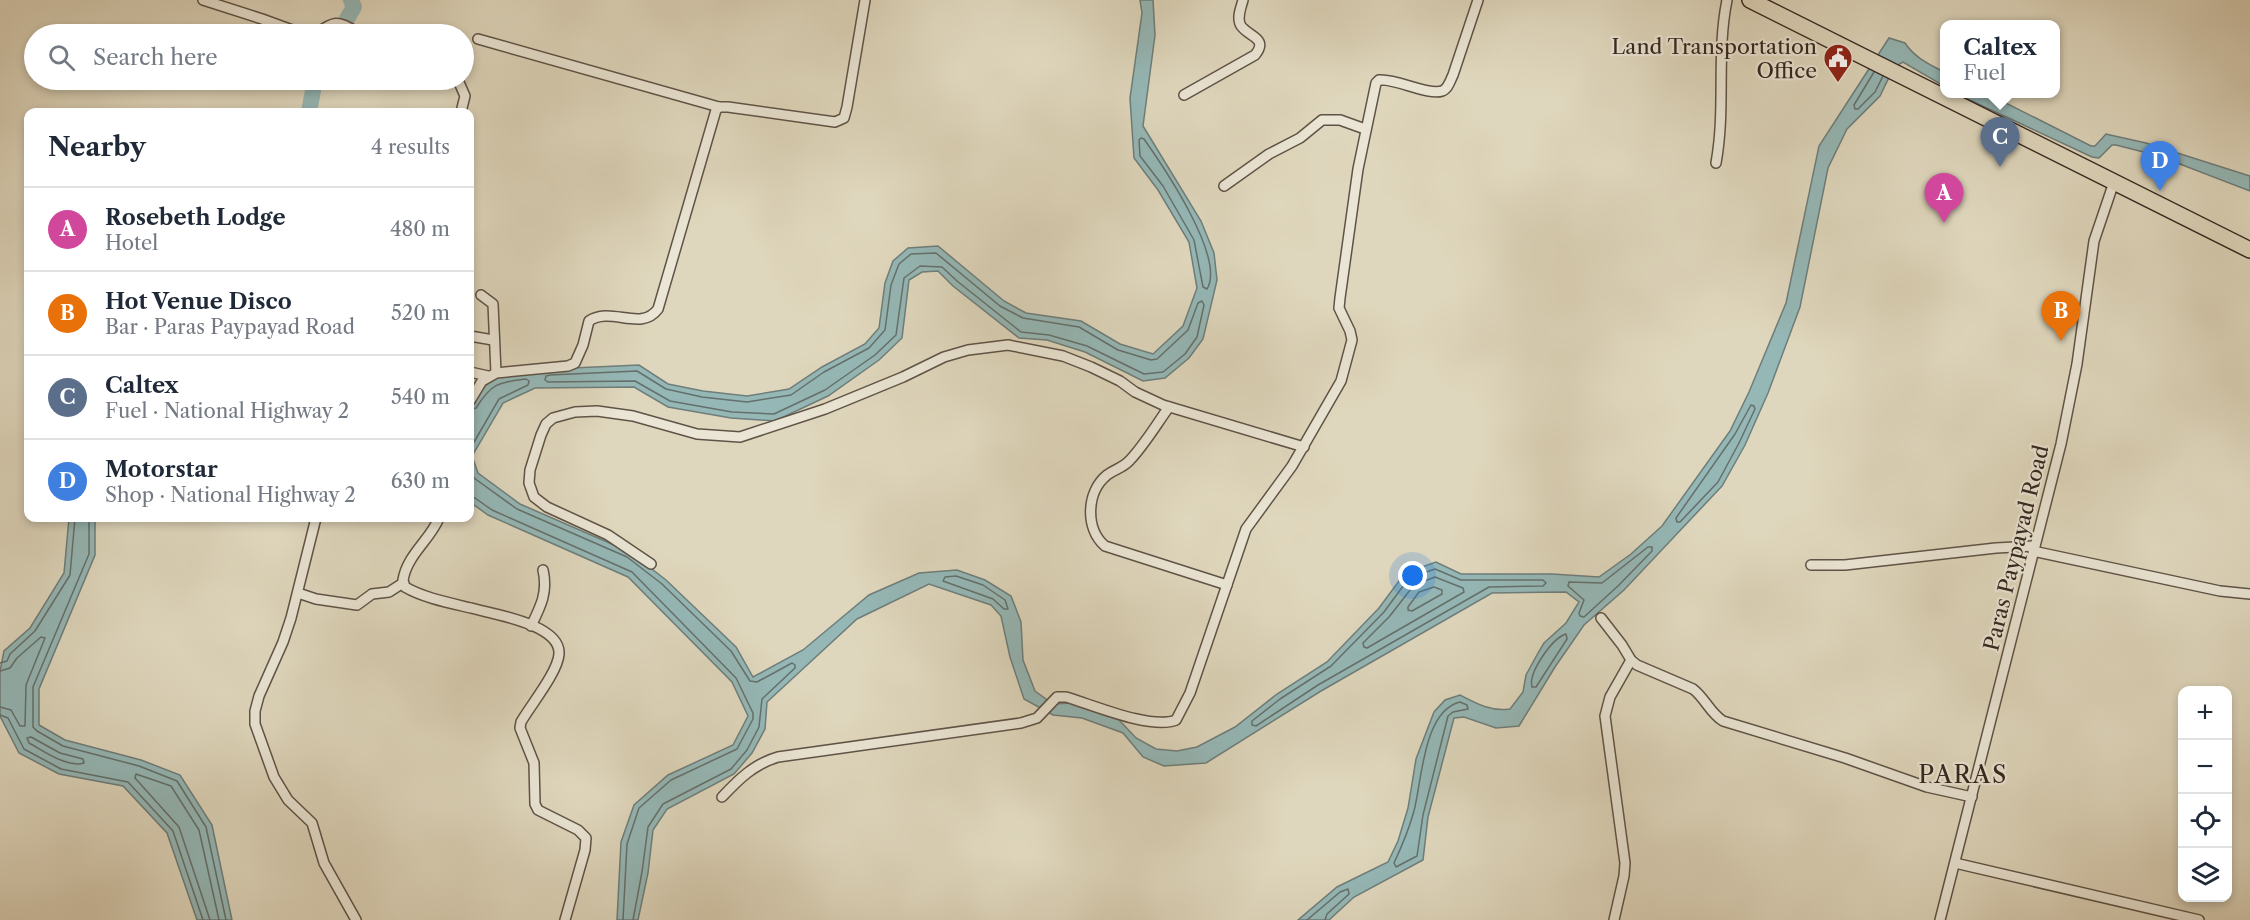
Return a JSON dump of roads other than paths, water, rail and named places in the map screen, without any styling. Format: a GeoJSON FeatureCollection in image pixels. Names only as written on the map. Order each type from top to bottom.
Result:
{"type":"FeatureCollection","features":[{"type":"Feature","properties":{"kind":"main road"},"geometry":{"type":"LineString","coordinates":[[1750,0],[1940,95]]}},
{"type":"Feature","properties":{"kind":"main road"},"geometry":{"type":"LineString","coordinates":[[1945,98],[2250,250]]}},
{"type":"Feature","properties":{"kind":"street"},"geometry":{"type":"LineString","coordinates":[[202,0],[276,24]]}},
{"type":"Feature","properties":{"kind":"street"},"geometry":{"type":"LineString","coordinates":[[478,39],[719,107],[835,122],[844,118],[847,107],[865,0]]}},
{"type":"Feature","properties":{"kind":"street"},"geometry":{"type":"LineString","coordinates":[[1184,94],[1255,55],[1259,50],[1260,45],[1256,38],[1240,24],[1239,16],[1243,0]]}},
{"type":"Feature","properties":{"kind":"street"},"geometry":{"type":"LineString","coordinates":[[722,797],[749,771],[766,760],[1031,721],[1057,697],[1066,697],[1118,714],[1164,724],[1176,720],[1190,693],[1246,529],[1272,496],[1304,447],[1341,381],[1352,340],[1339,308],[1340,298],[1365,129],[1379,80],[1432,91],[1442,91],[1447,87],[1478,0]]}},
{"type":"Feature","properties":{"kind":"street"},"geometry":{"type":"LineString","coordinates":[[1716,163],[1721,111],[1721,35],[1727,0]]}},
{"type":"Feature","properties":{"kind":"street"},"geometry":{"type":"LineString","coordinates":[[462,90],[465,96],[462,108]]}},
{"type":"Feature","properties":{"kind":"street"},"geometry":{"type":"LineString","coordinates":[[474,373],[492,375],[568,366],[575,363],[590,321],[595,317],[603,315],[644,319],[654,315],[658,309],[691,200],[712,122],[719,107]]}},
{"type":"Feature","properties":{"kind":"street"},"geometry":{"type":"LineString","coordinates":[[1224,186],[1269,154],[1300,138],[1322,120],[1340,120],[1365,129]]}},
{"type":"Feature","properties":{"kind":"street","name":"Paras Paypayad Road"},"geometry":{"type":"LineString","coordinates":[[1940,920],[2069,405],[2094,240],[2114,182]]}},
{"type":"Feature","properties":{"kind":"street"},"geometry":{"type":"LineString","coordinates":[[482,295],[493,304],[492,375]]}},
{"type":"Feature","properties":{"kind":"street"},"geometry":{"type":"LineString","coordinates":[[474,337],[494,340]]}},
{"type":"Feature","properties":{"kind":"street"},"geometry":{"type":"LineString","coordinates":[[651,564],[608,535],[547,507],[534,497],[529,483],[530,470],[541,435],[546,424],[553,418],[575,412],[597,411],[633,416],[697,434],[740,437],[825,409],[903,377],[944,357],[968,350],[1008,345],[1042,351],[1092,367],[1120,381],[1135,392],[1169,407],[1304,447]]}},
{"type":"Feature","properties":{"kind":"street"},"geometry":{"type":"LineString","coordinates":[[474,394],[482,381],[492,375]]}},
{"type":"Feature","properties":{"kind":"street"},"geometry":{"type":"LineString","coordinates":[[1169,407],[1131,459],[1121,469],[1107,475],[1101,483],[1090,506],[1094,527],[1100,542],[1105,546],[1227,585]]}},
{"type":"Feature","properties":{"kind":"street"},"geometry":{"type":"LineString","coordinates":[[315,522],[284,642],[259,696],[255,711],[255,724],[274,777],[288,800],[312,823],[324,862],[356,920]]}},
{"type":"Feature","properties":{"kind":"street"},"geometry":{"type":"LineString","coordinates":[[403,583],[408,564],[438,522]]}},
{"type":"Feature","properties":{"kind":"street"},"geometry":{"type":"LineString","coordinates":[[1811,565],[1845,565],[2004,547],[2034,549],[2220,591],[2250,594]]}},
{"type":"Feature","properties":{"kind":"street"},"geometry":{"type":"LineString","coordinates":[[531,626],[546,589],[543,570]]}},
{"type":"Feature","properties":{"kind":"street"},"geometry":{"type":"LineString","coordinates":[[298,593],[316,599],[357,605],[372,594],[389,592],[403,583]]}},
{"type":"Feature","properties":{"kind":"street"},"geometry":{"type":"LineString","coordinates":[[403,583],[410,590],[474,609],[496,613],[531,626],[548,634],[559,648],[556,665],[524,717],[520,728],[534,763],[535,804],[544,813],[578,830],[586,838],[565,920]]}},
{"type":"Feature","properties":{"kind":"street"},"geometry":{"type":"LineString","coordinates":[[1601,618],[1631,660],[1644,669],[1698,693],[1718,718],[1729,724],[1798,743],[1927,786],[1972,797]]}},
{"type":"Feature","properties":{"kind":"street"},"geometry":{"type":"LineString","coordinates":[[1614,920],[1625,863],[1605,716],[1610,697],[1631,660]]}},
{"type":"Feature","properties":{"kind":"street"},"geometry":{"type":"LineString","coordinates":[[1955,863],[2199,920]]}},
{"type":"Feature","properties":{"kind":"water"},"geometry":{"type":"Polygon","coordinates":[[[1140,0],[1153,0],[1155,35],[1143,126],[1201,221],[1214,253],[1217,280],[1203,339],[1189,358],[1165,378],[1143,381],[1085,352],[1047,340],[1019,338],[953,286],[938,271],[922,272],[909,280],[902,338],[879,360],[828,396],[775,421],[731,418],[668,407],[634,387],[535,388],[503,403],[474,453],[474,401],[479,390],[498,377],[550,369],[639,365],[668,384],[703,391],[747,396],[789,389],[822,367],[865,344],[879,328],[885,283],[893,261],[908,248],[938,246],[1004,301],[1026,313],[1081,321],[1120,344],[1153,354],[1183,326],[1197,288],[1189,242],[1158,190],[1134,158],[1130,98],[1142,13],[1140,0]]]}},
{"type":"Feature","properties":{"kind":"water"},"geometry":{"type":"Polygon","coordinates":[[[1889,38],[1905,43],[1918,57],[1940,70],[1940,84],[1903,62],[1894,67],[1880,96],[1847,129],[1828,168],[1800,307],[1768,393],[1745,445],[1722,486],[1624,590],[1584,625],[1519,726],[1496,728],[1464,717],[1454,718],[1428,817],[1423,860],[1354,897],[1329,920],[1298,920],[1337,887],[1388,862],[1398,841],[1408,808],[1416,759],[1434,712],[1445,700],[1460,695],[1491,708],[1510,709],[1523,692],[1526,675],[1544,643],[1566,623],[1579,602],[1566,592],[1492,593],[1321,691],[1206,763],[1164,766],[1143,757],[1123,733],[1082,718],[1053,715],[1024,699],[1010,657],[1001,616],[991,605],[929,584],[857,619],[767,702],[765,729],[752,753],[734,774],[667,809],[653,830],[648,873],[638,920],[617,920],[621,842],[634,805],[668,775],[733,745],[748,716],[732,682],[628,577],[488,515],[474,505],[474,462],[478,473],[520,504],[630,552],[666,580],[736,647],[753,677],[803,650],[869,595],[919,573],[957,570],[985,580],[1011,596],[1021,622],[1023,660],[1035,691],[1053,704],[1072,703],[1119,720],[1136,738],[1156,749],[1177,751],[1197,747],[1235,727],[1277,694],[1327,662],[1379,608],[1405,573],[1436,562],[1461,574],[1552,574],[1599,577],[1631,554],[1662,526],[1730,431],[1786,303],[1819,146],[1889,38]]]}},
{"type":"Feature","properties":{"kind":"water"},"geometry":{"type":"Polygon","coordinates":[[[1966,98],[1996,98],[2091,146],[2095,146],[2106,134],[2146,143],[2250,176],[2250,191],[2159,156],[2116,145],[2112,145],[2099,158],[2092,157],[1966,98]]]}},
{"type":"Feature","properties":{"kind":"water"},"geometry":{"type":"Polygon","coordinates":[[[69,522],[95,522],[95,555],[39,689],[39,725],[65,740],[141,760],[180,775],[212,825],[232,920],[197,920],[167,833],[123,786],[59,774],[19,753],[0,716],[0,671],[4,651],[30,628],[64,573],[69,522]]]}},
{"type":"Feature","properties":{"kind":"waterway"},"geometry":{"type":"LineString","coordinates":[[344,24],[354,7],[351,0]]}},
{"type":"Feature","properties":{"kind":"waterway"},"geometry":{"type":"LineString","coordinates":[[310,108],[313,90]]}},
{"type":"Feature","properties":{"kind":"place","name":"Land Transportation Office"},"geometry":{"type":"Point","coordinates":[1838,84]}},
{"type":"Feature","properties":{"kind":"place","name":"Caltex"},"geometry":{"type":"Point","coordinates":[2000,167]}},
{"type":"Feature","properties":{"kind":"place","name":"Motorstar"},"geometry":{"type":"Point","coordinates":[2160,191]}},
{"type":"Feature","properties":{"kind":"place","name":"Rosebeth Lodge"},"geometry":{"type":"Point","coordinates":[1944,223]}},
{"type":"Feature","properties":{"kind":"place","name":"Hot Venue Disco"},"geometry":{"type":"Point","coordinates":[2061,341]}},
{"type":"Feature","properties":{"kind":"district","name":"PARAS"},"geometry":{"type":"Point","coordinates":[1963,774]}}]}
